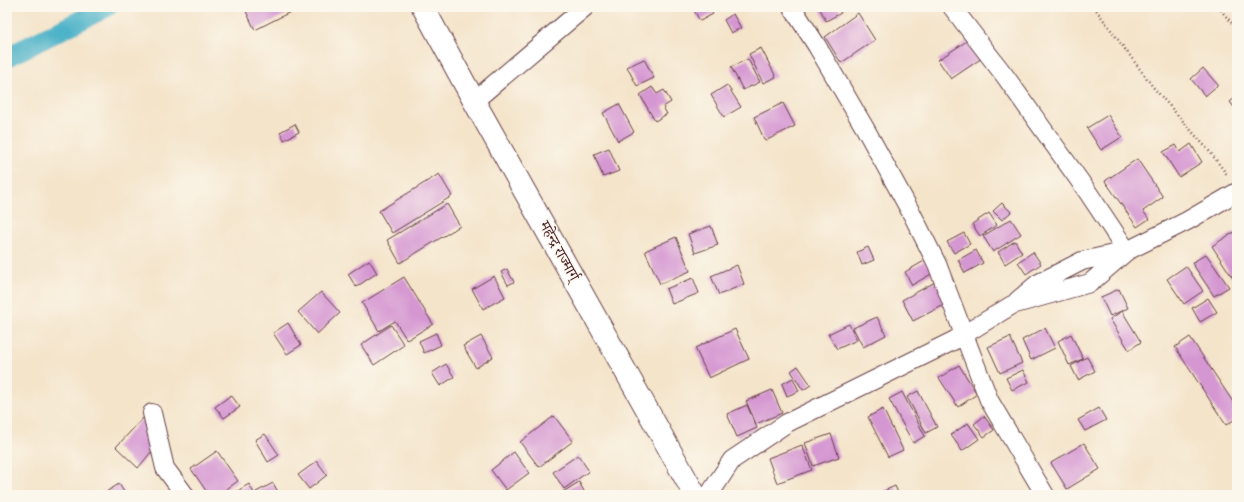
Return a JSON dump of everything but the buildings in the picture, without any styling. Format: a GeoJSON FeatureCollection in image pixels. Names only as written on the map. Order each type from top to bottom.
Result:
{"type":"FeatureCollection","features":[{"type":"Feature","properties":{"kind":"highway","name":"महेन्द्र राज्मार्ग्"},"geometry":{"type":"LineString","coordinates":[[423,7],[474,101],[695,495]]}},
{"type":"Feature","properties":{"kind":"street"},"geometry":{"type":"LineString","coordinates":[[474,101],[585,7]]}},
{"type":"Feature","properties":{"kind":"street"},"geometry":{"type":"LineString","coordinates":[[792,7],[817,46],[866,130],[938,264],[989,400],[1045,495]]}},
{"type":"Feature","properties":{"kind":"street"},"geometry":{"type":"LineString","coordinates":[[952,7],[1005,76],[1087,191],[1127,251]]}},
{"type":"Feature","properties":{"kind":"street"},"geometry":{"type":"LineString","coordinates":[[708,495],[732,460],[787,423],[955,340],[1012,305],[1090,283],[1127,251],[1187,220],[1235,187]]}},
{"type":"Feature","properties":{"kind":"street"},"geometry":{"type":"LineString","coordinates":[[152,413],[165,468],[185,495]]}},
{"type":"Feature","properties":{"kind":"path"},"geometry":{"type":"LineString","coordinates":[[1094,7],[1153,87],[1210,152],[1235,187]]}},
{"type":"Feature","properties":{"kind":"path"},"geometry":{"type":"LineString","coordinates":[[1218,7],[1237,29]]}},
{"type":"Feature","properties":{"kind":"waterway"},"geometry":{"type":"LineString","coordinates":[[7,57],[107,7]]}}]}
